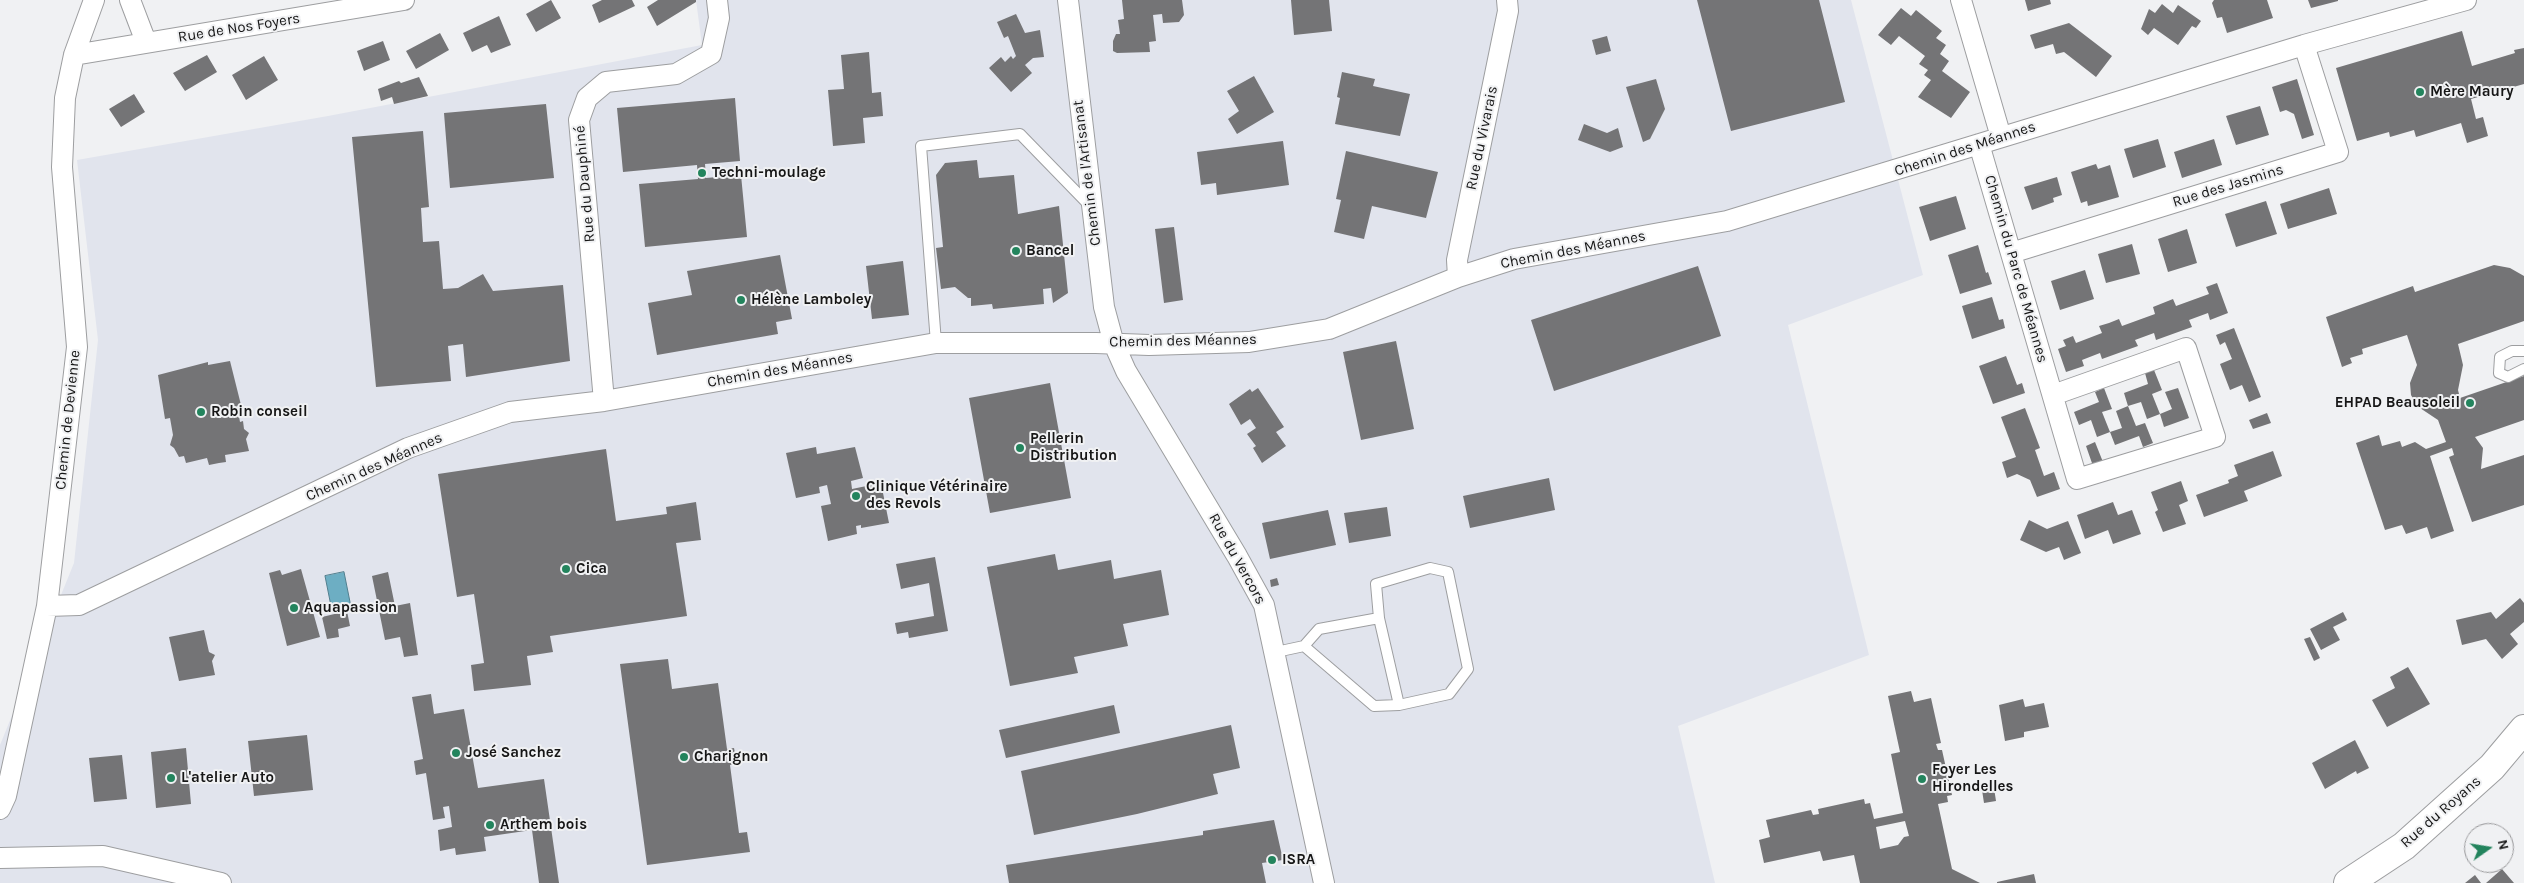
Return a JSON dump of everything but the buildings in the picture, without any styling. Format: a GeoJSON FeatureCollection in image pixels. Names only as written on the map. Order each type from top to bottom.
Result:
{"type":"FeatureCollection","features":[{"type":"Feature","properties":{"kind":"street","name":"Chemin de Devienne"},"geometry":{"type":"LineString","coordinates":[[0,809],[6,796],[47,606],[77,347],[62,167],[65,98],[74,55],[94,0]]}},
{"type":"Feature","properties":{"kind":"street"},"geometry":{"type":"LineString","coordinates":[[130,0],[146,42]]}},
{"type":"Feature","properties":{"kind":"street","name":"Rue de Nos Foyers"},"geometry":{"type":"LineString","coordinates":[[74,55],[404,0]]}},
{"type":"Feature","properties":{"kind":"street","name":"Rue du Dauphiné"},"geometry":{"type":"LineString","coordinates":[[604,401],[579,120],[587,98],[606,82],[676,74],[711,54],[719,18],[717,0]]}},
{"type":"Feature","properties":{"kind":"street","name":"Chemin de l'Artisanat"},"geometry":{"type":"LineString","coordinates":[[1068,0],[1104,307],[1114,344]]}},
{"type":"Feature","properties":{"kind":"street","name":"Rue du Vivarais"},"geometry":{"type":"LineString","coordinates":[[1458,277],[1457,260],[1508,11],[1507,0]]}},
{"type":"Feature","properties":{"kind":"street"},"geometry":{"type":"LineString","coordinates":[[1961,0],[2001,137]]}},
{"type":"Feature","properties":{"kind":"street","name":"Chemin des Méannes"},"geometry":{"type":"LineString","coordinates":[[47,606],[79,605],[408,448],[510,412],[604,401],[936,343],[1114,344],[1149,346],[1249,342],[1329,329],[1458,277],[1514,259],[1727,222],[2304,45],[2466,0]]}},
{"type":"Feature","properties":{"kind":"street","name":"Rue des Jasmins"},"geometry":{"type":"LineString","coordinates":[[2011,253],[2338,152],[2304,45]]}},
{"type":"Feature","properties":{"kind":"street","name":"Chemin du Parc de Méannes"},"geometry":{"type":"LineString","coordinates":[[1979,144],[2077,479],[2215,437],[2186,348],[2053,395]]}},
{"type":"Feature","properties":{"kind":"street","name":"Rue du Vercors"},"geometry":{"type":"LineString","coordinates":[[1114,344],[1126,370],[1253,582],[1264,605],[1276,652],[1324,883]]}},
{"type":"Feature","properties":{"kind":"street","name":"Rue du Royans"},"geometry":{"type":"LineString","coordinates":[[2348,883],[2404,846],[2492,767],[2524,729]]}},
{"type":"Feature","properties":{"kind":"street"},"geometry":{"type":"LineString","coordinates":[[0,858],[103,856],[221,883]]}},
{"type":"Feature","properties":{"kind":"lane"},"geometry":{"type":"LineString","coordinates":[[936,343],[921,146],[1020,134],[1091,207]]}},
{"type":"Feature","properties":{"kind":"lane"},"geometry":{"type":"LineString","coordinates":[[2524,350],[2512,351],[2500,357],[2498,366],[2499,373],[2508,377],[2524,370]]}},
{"type":"Feature","properties":{"kind":"lane"},"geometry":{"type":"LineString","coordinates":[[1304,646],[1374,706],[1399,705],[1449,694],[1468,670],[1448,572],[1430,568],[1376,584],[1379,618],[1399,705]]}},
{"type":"Feature","properties":{"kind":"lane"},"geometry":{"type":"LineString","coordinates":[[1276,652],[1304,646],[1319,629],[1379,618]]}},
{"type":"Feature","properties":{"kind":"shaded area"},"geometry":{"type":"Polygon","coordinates":[[[696,0],[1851,0],[1923,275],[1788,325],[1869,655],[1678,726],[1715,883],[0,883],[0,745],[74,563],[98,340],[77,160],[328,116],[702,45],[696,0]]]}},
{"type":"Feature","properties":{"kind":"water"},"geometry":{"type":"Polygon","coordinates":[[[344,572],[351,607],[332,611],[325,576],[344,572]]]}},
{"type":"Feature","properties":{"kind":"place","name":"Mère Maury"},"geometry":{"type":"Point","coordinates":[2420,92]}},
{"type":"Feature","properties":{"kind":"place","name":"Techni-moulage"},"geometry":{"type":"Point","coordinates":[702,173]}},
{"type":"Feature","properties":{"kind":"place","name":"Bancel"},"geometry":{"type":"Point","coordinates":[1016,251]}},
{"type":"Feature","properties":{"kind":"place","name":"Hélène Lamboley"},"geometry":{"type":"Point","coordinates":[741,300]}},
{"type":"Feature","properties":{"kind":"place","name":"EHPAD Beausoleil"},"geometry":{"type":"Point","coordinates":[2470,403]}},
{"type":"Feature","properties":{"kind":"place","name":"Robin conseil"},"geometry":{"type":"Point","coordinates":[201,412]}},
{"type":"Feature","properties":{"kind":"place","name":"Pellerin Distribution"},"geometry":{"type":"Point","coordinates":[1020,448]}},
{"type":"Feature","properties":{"kind":"place","name":"Clinique Vétérinaire des Revols"},"geometry":{"type":"Point","coordinates":[856,496]}},
{"type":"Feature","properties":{"kind":"place","name":"Cica"},"geometry":{"type":"Point","coordinates":[566,569]}},
{"type":"Feature","properties":{"kind":"place","name":"Aquapassion"},"geometry":{"type":"Point","coordinates":[294,608]}},
{"type":"Feature","properties":{"kind":"place","name":"José Sanchez"},"geometry":{"type":"Point","coordinates":[456,753]}},
{"type":"Feature","properties":{"kind":"place","name":"Charignon"},"geometry":{"type":"Point","coordinates":[684,757]}},
{"type":"Feature","properties":{"kind":"place","name":"L'atelier Auto"},"geometry":{"type":"Point","coordinates":[171,778]}},
{"type":"Feature","properties":{"kind":"place","name":"Foyer Les Hirondelles"},"geometry":{"type":"Point","coordinates":[1922,779]}},
{"type":"Feature","properties":{"kind":"place","name":"Arthem bois"},"geometry":{"type":"Point","coordinates":[490,825]}},
{"type":"Feature","properties":{"kind":"place","name":"ISRA"},"geometry":{"type":"Point","coordinates":[1272,860]}}]}
